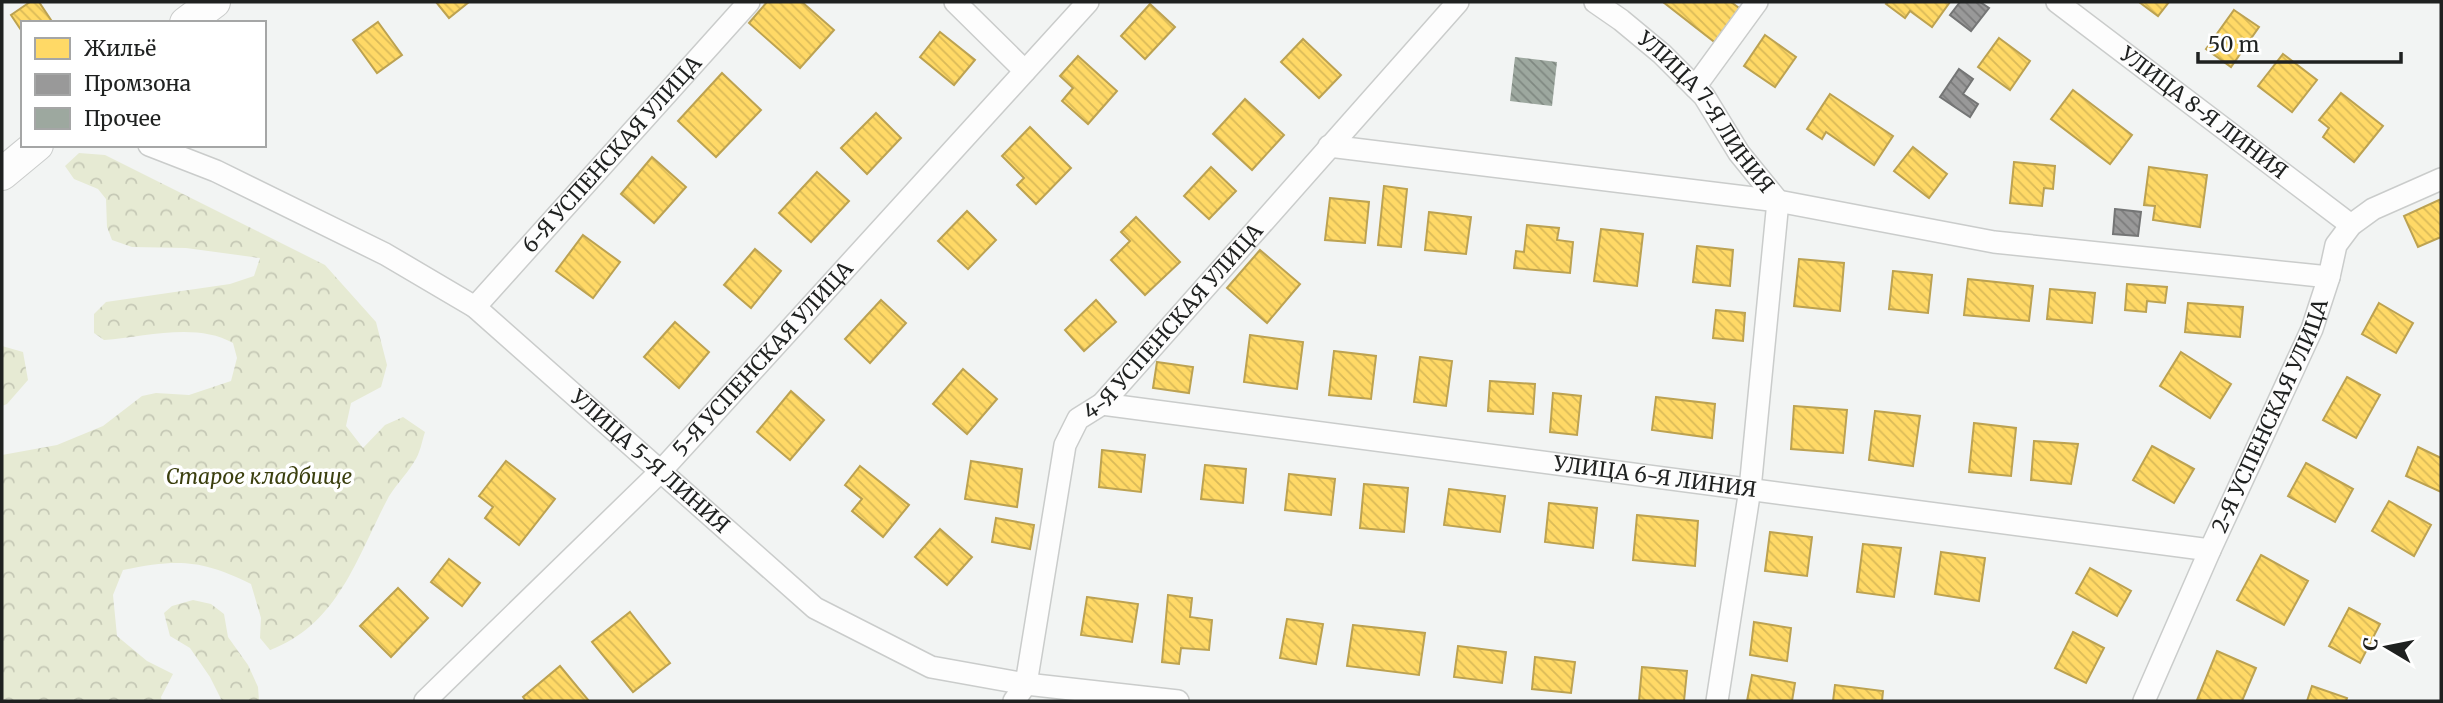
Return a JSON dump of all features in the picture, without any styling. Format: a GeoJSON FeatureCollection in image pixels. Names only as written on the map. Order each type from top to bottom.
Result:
{"type":"FeatureCollection","features":[{"type":"Feature","properties":{"kind":"street"},"geometry":{"type":"LineString","coordinates":[[189,21],[214,2]]}},
{"type":"Feature","properties":{"kind":"street","name":"6-Я УСПЕНСКАЯ УЛИЦА"},"geometry":{"type":"LineString","coordinates":[[475,306],[749,2]]}},
{"type":"Feature","properties":{"kind":"street"},"geometry":{"type":"LineString","coordinates":[[955,2],[1025,71]]}},
{"type":"Feature","properties":{"kind":"street","name":"5-Я УСПЕНСКАЯ УЛИЦА"},"geometry":{"type":"LineString","coordinates":[[425,701],[661,471],[1088,2]]}},
{"type":"Feature","properties":{"kind":"street","name":"4-Я УСПЕНСКАЯ УЛИЦА"},"geometry":{"type":"LineString","coordinates":[[1020,693],[1065,445],[1078,419],[1102,404],[1458,2]]}},
{"type":"Feature","properties":{"kind":"street","name":"УЛИЦА 7-Я ЛИНИЯ"},"geometry":{"type":"LineString","coordinates":[[1595,2],[1662,54],[1704,96],[1739,153],[1778,201]]}},
{"type":"Feature","properties":{"kind":"street"},"geometry":{"type":"LineString","coordinates":[[1695,87],[1757,2]]}},
{"type":"Feature","properties":{"kind":"street","name":"УЛИЦА 8-Я ЛИНИЯ"},"geometry":{"type":"LineString","coordinates":[[2057,2],[2351,225]]}},
{"type":"Feature","properties":{"kind":"street"},"geometry":{"type":"LineString","coordinates":[[1329,146],[1778,201],[1994,242],[2329,277]]}},
{"type":"Feature","properties":{"kind":"street"},"geometry":{"type":"LineString","coordinates":[[2,174],[35,147]]}},
{"type":"Feature","properties":{"kind":"street","name":"УЛИЦА 5-Я ЛИНИЯ"},"geometry":{"type":"LineString","coordinates":[[154,147],[229,177],[385,254],[475,306],[815,608],[931,667],[1020,693],[1178,701]]}},
{"type":"Feature","properties":{"kind":"street","name":"2-Я УСПЕНСКАЯ УЛИЦА"},"geometry":{"type":"LineString","coordinates":[[2144,701],[2312,329],[2336,245],[2351,225],[2373,209],[2441,179]]}},
{"type":"Feature","properties":{"kind":"street"},"geometry":{"type":"LineString","coordinates":[[1717,701],[1750,489],[1778,201]]}},
{"type":"Feature","properties":{"kind":"street","name":"УЛИЦА 6-Я ЛИНИЯ"},"geometry":{"type":"LineString","coordinates":[[1102,404],[2210,550]]}},
{"type":"Feature","properties":{"kind":"green space","name":"Старое кладбище"},"geometry":{"type":"Polygon","coordinates":[[[79,153],[105,155],[325,265],[376,322],[387,365],[381,387],[351,403],[346,426],[363,448],[385,425],[403,417],[425,432],[416,459],[389,497],[342,588],[312,624],[293,639],[270,650],[260,638],[261,618],[251,584],[218,570],[188,564],[159,564],[123,570],[113,595],[117,636],[147,661],[173,674],[161,697],[162,701],[2,701],[2,455],[57,445],[103,426],[142,396],[156,393],[189,395],[231,381],[237,358],[233,343],[203,333],[187,332],[104,340],[94,333],[94,314],[106,302],[230,284],[254,276],[260,258],[186,248],[132,247],[112,240],[107,227],[106,199],[98,189],[74,179],[65,166],[79,153]]]}},
{"type":"Feature","properties":{"kind":"green space"},"geometry":{"type":"Polygon","coordinates":[[[2,346],[23,352],[28,380],[7,404],[2,406],[2,346]]]}},
{"type":"Feature","properties":{"kind":"green space"},"geometry":{"type":"Polygon","coordinates":[[[193,600],[211,604],[224,614],[228,637],[248,665],[258,687],[259,701],[222,701],[210,677],[190,648],[170,636],[164,613],[172,606],[193,600]]]}},
{"type":"Feature","properties":{"kind":"building: Жильё"},"geometry":{"type":"Polygon","coordinates":[[[30,2],[39,2],[52,21],[21,21],[21,30],[11,15],[30,2]]]}},
{"type":"Feature","properties":{"kind":"building: Жильё"},"geometry":{"type":"Polygon","coordinates":[[[436,2],[469,2],[449,18],[436,2]]]}},
{"type":"Feature","properties":{"kind":"building: Жильё"},"geometry":{"type":"Polygon","coordinates":[[[767,2],[802,2],[834,30],[800,68],[749,23],[767,2]]]}},
{"type":"Feature","properties":{"kind":"building: Жильё"},"geometry":{"type":"Polygon","coordinates":[[[1663,2],[1731,2],[1743,11],[1717,44],[1663,2]]]}},
{"type":"Feature","properties":{"kind":"building: Жильё"},"geometry":{"type":"Polygon","coordinates":[[[1950,2],[1932,27],[1910,11],[1905,18],[1886,4],[1950,2]]]}},
{"type":"Feature","properties":{"kind":"building: Жильё"},"geometry":{"type":"Polygon","coordinates":[[[2139,2],[2169,2],[2158,16],[2139,2]]]}},
{"type":"Feature","properties":{"kind":"building: Жильё"},"geometry":{"type":"Polygon","coordinates":[[[1150,4],[1175,27],[1145,59],[1121,36],[1150,4]]]}},
{"type":"Feature","properties":{"kind":"building: Жильё"},"geometry":{"type":"Polygon","coordinates":[[[2234,10],[2259,27],[2231,67],[2206,49],[2234,10]]]}},
{"type":"Feature","properties":{"kind":"building: Жильё"},"geometry":{"type":"Polygon","coordinates":[[[378,22],[402,55],[377,73],[353,40],[378,22]]]}},
{"type":"Feature","properties":{"kind":"building: Жильё"},"geometry":{"type":"Polygon","coordinates":[[[940,32],[975,60],[954,85],[920,57],[940,32]]]}},
{"type":"Feature","properties":{"kind":"building: Жильё"},"geometry":{"type":"Polygon","coordinates":[[[1765,35],[1796,57],[1775,87],[1744,66],[1765,35]]]}},
{"type":"Feature","properties":{"kind":"building: Жильё"},"geometry":{"type":"Polygon","coordinates":[[[1999,38],[2030,61],[2010,90],[1978,67],[1999,38]]]}},
{"type":"Feature","properties":{"kind":"building: Жильё"},"geometry":{"type":"Polygon","coordinates":[[[1303,39],[1341,75],[1319,98],[1281,62],[1303,39]]]}},
{"type":"Feature","properties":{"kind":"building: Жильё"},"geometry":{"type":"Polygon","coordinates":[[[2283,54],[2317,80],[2292,112],[2258,86],[2283,54]]]}},
{"type":"Feature","properties":{"kind":"building: Жильё"},"geometry":{"type":"Polygon","coordinates":[[[1078,56],[1117,91],[1088,124],[1062,101],[1073,88],[1060,76],[1078,56]]]}},
{"type":"Feature","properties":{"kind":"building: Жильё"},"geometry":{"type":"Polygon","coordinates":[[[722,73],[761,110],[716,157],[678,121],[722,73]]]}},
{"type":"Feature","properties":{"kind":"building: Жильё"},"geometry":{"type":"Polygon","coordinates":[[[2073,90],[2132,135],[2110,164],[2051,119],[2073,90]]]}},
{"type":"Feature","properties":{"kind":"building: Жильё"},"geometry":{"type":"Polygon","coordinates":[[[2341,93],[2383,126],[2354,162],[2323,137],[2329,128],[2319,120],[2341,93]]]}},
{"type":"Feature","properties":{"kind":"building: Жильё"},"geometry":{"type":"Polygon","coordinates":[[[1830,94],[1893,136],[1874,165],[1826,132],[1822,139],[1807,129],[1830,94]]]}},
{"type":"Feature","properties":{"kind":"building: Жильё"},"geometry":{"type":"Polygon","coordinates":[[[1245,99],[1284,135],[1252,170],[1213,134],[1245,99]]]}},
{"type":"Feature","properties":{"kind":"building: Жильё"},"geometry":{"type":"Polygon","coordinates":[[[876,113],[901,138],[867,174],[841,148],[876,113]]]}},
{"type":"Feature","properties":{"kind":"building: Жильё"},"geometry":{"type":"Polygon","coordinates":[[[1030,127],[1071,168],[1036,204],[1017,185],[1024,178],[1002,156],[1030,127]]]}},
{"type":"Feature","properties":{"kind":"building: Жильё"},"geometry":{"type":"Polygon","coordinates":[[[1913,147],[1947,174],[1929,198],[1894,171],[1913,147]]]}},
{"type":"Feature","properties":{"kind":"building: Жильё"},"geometry":{"type":"Polygon","coordinates":[[[652,157],[686,187],[654,223],[621,194],[652,157]]]}},
{"type":"Feature","properties":{"kind":"building: Жильё"},"geometry":{"type":"Polygon","coordinates":[[[2014,162],[2055,166],[2053,189],[2044,188],[2042,206],[2010,203],[2014,162]]]}},
{"type":"Feature","properties":{"kind":"building: Жильё"},"geometry":{"type":"Polygon","coordinates":[[[1211,167],[1236,191],[1209,219],[1184,196],[1211,167]]]}},
{"type":"Feature","properties":{"kind":"building: Жильё"},"geometry":{"type":"Polygon","coordinates":[[[2149,167],[2207,175],[2200,227],[2153,220],[2155,206],[2144,205],[2149,167]]]}},
{"type":"Feature","properties":{"kind":"building: Жильё"},"geometry":{"type":"Polygon","coordinates":[[[817,172],[849,201],[811,242],[779,213],[817,172]]]}},
{"type":"Feature","properties":{"kind":"building: Жильё"},"geometry":{"type":"Polygon","coordinates":[[[1384,186],[1407,189],[1401,247],[1378,245],[1384,186]]]}},
{"type":"Feature","properties":{"kind":"building: Жильё"},"geometry":{"type":"Polygon","coordinates":[[[1330,198],[1369,202],[1365,243],[1325,240],[1330,198]]]}},
{"type":"Feature","properties":{"kind":"building: Жильё"},"geometry":{"type":"Polygon","coordinates":[[[2441,199],[2441,237],[2418,247],[2404,216],[2441,199]]]}},
{"type":"Feature","properties":{"kind":"building: Жильё"},"geometry":{"type":"Polygon","coordinates":[[[967,211],[996,240],[968,269],[938,241],[967,211]]]}},
{"type":"Feature","properties":{"kind":"building: Жильё"},"geometry":{"type":"Polygon","coordinates":[[[1429,212],[1471,217],[1466,254],[1425,250],[1429,212]]]}},
{"type":"Feature","properties":{"kind":"building: Жильё"},"geometry":{"type":"Polygon","coordinates":[[[1136,217],[1180,262],[1145,295],[1111,260],[1130,241],[1121,232],[1136,217]]]}},
{"type":"Feature","properties":{"kind":"building: Жильё"},"geometry":{"type":"Polygon","coordinates":[[[1527,225],[1559,228],[1557,240],[1573,242],[1570,273],[1514,268],[1516,251],[1524,252],[1527,225]]]}},
{"type":"Feature","properties":{"kind":"building: Жильё"},"geometry":{"type":"Polygon","coordinates":[[[1601,229],[1643,234],[1637,286],[1594,281],[1601,229]]]}},
{"type":"Feature","properties":{"kind":"building: Жильё"},"geometry":{"type":"Polygon","coordinates":[[[583,235],[620,262],[593,298],[556,271],[583,235]]]}},
{"type":"Feature","properties":{"kind":"building: Жильё"},"geometry":{"type":"Polygon","coordinates":[[[1697,246],[1733,250],[1730,286],[1693,282],[1697,246]]]}},
{"type":"Feature","properties":{"kind":"building: Жильё"},"geometry":{"type":"Polygon","coordinates":[[[755,249],[781,271],[751,308],[724,285],[755,249]]]}},
{"type":"Feature","properties":{"kind":"building: Жильё"},"geometry":{"type":"Polygon","coordinates":[[[1260,250],[1300,284],[1267,323],[1227,288],[1260,250]]]}},
{"type":"Feature","properties":{"kind":"building: Жильё"},"geometry":{"type":"Polygon","coordinates":[[[1799,259],[1844,263],[1840,311],[1794,306],[1799,259]]]}},
{"type":"Feature","properties":{"kind":"building: Жильё"},"geometry":{"type":"Polygon","coordinates":[[[1893,271],[1932,275],[1928,313],[1889,309],[1893,271]]]}},
{"type":"Feature","properties":{"kind":"building: Жильё"},"geometry":{"type":"Polygon","coordinates":[[[1968,279],[2033,286],[2029,321],[1964,315],[1968,279]]]}},
{"type":"Feature","properties":{"kind":"building: Жильё"},"geometry":{"type":"Polygon","coordinates":[[[2127,284],[2167,287],[2165,303],[2147,301],[2146,312],[2125,310],[2127,284]]]}},
{"type":"Feature","properties":{"kind":"building: Жильё"},"geometry":{"type":"Polygon","coordinates":[[[2050,289],[2095,293],[2092,323],[2047,319],[2050,289]]]}},
{"type":"Feature","properties":{"kind":"building: Жильё"},"geometry":{"type":"Polygon","coordinates":[[[881,300],[906,323],[870,363],[845,339],[881,300]]]}},
{"type":"Feature","properties":{"kind":"building: Жильё"},"geometry":{"type":"Polygon","coordinates":[[[1096,300],[1116,322],[1084,351],[1065,330],[1096,300]]]}},
{"type":"Feature","properties":{"kind":"building: Жильё"},"geometry":{"type":"Polygon","coordinates":[[[2188,303],[2243,307],[2240,337],[2185,332],[2188,303]]]}},
{"type":"Feature","properties":{"kind":"building: Жильё"},"geometry":{"type":"Polygon","coordinates":[[[2379,303],[2413,323],[2396,353],[2362,334],[2379,303]]]}},
{"type":"Feature","properties":{"kind":"building: Жильё"},"geometry":{"type":"Polygon","coordinates":[[[1716,310],[1745,313],[1743,341],[1713,338],[1716,310]]]}},
{"type":"Feature","properties":{"kind":"building: Жильё"},"geometry":{"type":"Polygon","coordinates":[[[675,322],[709,352],[679,388],[644,357],[675,322]]]}},
{"type":"Feature","properties":{"kind":"building: Жильё"},"geometry":{"type":"Polygon","coordinates":[[[1250,335],[1303,342],[1297,389],[1244,382],[1250,335]]]}},
{"type":"Feature","properties":{"kind":"building: Жильё"},"geometry":{"type":"Polygon","coordinates":[[[1334,351],[1376,356],[1371,399],[1329,395],[1334,351]]]}},
{"type":"Feature","properties":{"kind":"building: Жильё"},"geometry":{"type":"Polygon","coordinates":[[[2181,352],[2231,384],[2210,418],[2160,386],[2181,352]]]}},
{"type":"Feature","properties":{"kind":"building: Жильё"},"geometry":{"type":"Polygon","coordinates":[[[1420,357],[1452,361],[1446,406],[1414,402],[1420,357]]]}},
{"type":"Feature","properties":{"kind":"building: Жильё"},"geometry":{"type":"Polygon","coordinates":[[[1157,362],[1193,367],[1189,393],[1153,388],[1157,362]]]}},
{"type":"Feature","properties":{"kind":"building: Жильё"},"geometry":{"type":"Polygon","coordinates":[[[963,369],[997,399],[967,434],[933,404],[963,369]]]}},
{"type":"Feature","properties":{"kind":"building: Жильё"},"geometry":{"type":"Polygon","coordinates":[[[2347,377],[2380,395],[2356,438],[2323,420],[2347,377]]]}},
{"type":"Feature","properties":{"kind":"building: Жильё"},"geometry":{"type":"Polygon","coordinates":[[[1490,381],[1535,384],[1533,414],[1488,411],[1490,381]]]}},
{"type":"Feature","properties":{"kind":"building: Жильё"},"geometry":{"type":"Polygon","coordinates":[[[791,391],[824,420],[790,460],[757,432],[791,391]]]}},
{"type":"Feature","properties":{"kind":"building: Жильё"},"geometry":{"type":"Polygon","coordinates":[[[1553,393],[1581,396],[1577,435],[1550,432],[1553,393]]]}},
{"type":"Feature","properties":{"kind":"building: Жильё"},"geometry":{"type":"Polygon","coordinates":[[[1656,397],[1715,404],[1712,438],[1652,430],[1656,397]]]}},
{"type":"Feature","properties":{"kind":"building: Жильё"},"geometry":{"type":"Polygon","coordinates":[[[1794,406],[1847,410],[1843,453],[1791,449],[1794,406]]]}},
{"type":"Feature","properties":{"kind":"building: Жильё"},"geometry":{"type":"Polygon","coordinates":[[[1875,411],[1920,416],[1913,466],[1869,460],[1875,411]]]}},
{"type":"Feature","properties":{"kind":"building: Жильё"},"geometry":{"type":"Polygon","coordinates":[[[1974,423],[2016,428],[2011,476],[1969,472],[1974,423]]]}},
{"type":"Feature","properties":{"kind":"building: Жильё"},"geometry":{"type":"Polygon","coordinates":[[[2034,441],[2078,444],[2071,484],[2031,480],[2034,441]]]}},
{"type":"Feature","properties":{"kind":"building: Жильё"},"geometry":{"type":"Polygon","coordinates":[[[2152,446],[2194,469],[2174,503],[2133,480],[2152,446]]]}},
{"type":"Feature","properties":{"kind":"building: Жильё"},"geometry":{"type":"Polygon","coordinates":[[[2418,447],[2441,458],[2441,492],[2406,476],[2418,447]]]}},
{"type":"Feature","properties":{"kind":"building: Жильё"},"geometry":{"type":"Polygon","coordinates":[[[1102,450],[1145,455],[1141,492],[1099,487],[1102,450]]]}},
{"type":"Feature","properties":{"kind":"building: Жильё"},"geometry":{"type":"Polygon","coordinates":[[[506,461],[555,499],[519,545],[485,518],[493,507],[479,496],[506,461]]]}},
{"type":"Feature","properties":{"kind":"building: Жильё"},"geometry":{"type":"Polygon","coordinates":[[[971,461],[1022,469],[1017,507],[965,499],[971,461]]]}},
{"type":"Feature","properties":{"kind":"building: Жильё"},"geometry":{"type":"Polygon","coordinates":[[[2306,463],[2353,489],[2335,522],[2288,496],[2306,463]]]}},
{"type":"Feature","properties":{"kind":"building: Жильё"},"geometry":{"type":"Polygon","coordinates":[[[1205,465],[1246,469],[1243,503],[1201,499],[1205,465]]]}},
{"type":"Feature","properties":{"kind":"building: Жильё"},"geometry":{"type":"Polygon","coordinates":[[[860,466],[909,505],[883,537],[852,511],[862,499],[845,485],[860,466]]]}},
{"type":"Feature","properties":{"kind":"building: Жильё"},"geometry":{"type":"Polygon","coordinates":[[[1289,474],[1335,479],[1331,515],[1285,510],[1289,474]]]}},
{"type":"Feature","properties":{"kind":"building: Жильё"},"geometry":{"type":"Polygon","coordinates":[[[1364,484],[1408,488],[1404,532],[1360,528],[1364,484]]]}},
{"type":"Feature","properties":{"kind":"building: Жильё"},"geometry":{"type":"Polygon","coordinates":[[[1449,489],[1505,496],[1500,532],[1444,525],[1449,489]]]}},
{"type":"Feature","properties":{"kind":"building: Жильё"},"geometry":{"type":"Polygon","coordinates":[[[2389,501],[2431,525],[2414,556],[2372,531],[2389,501]]]}},
{"type":"Feature","properties":{"kind":"building: Жильё"},"geometry":{"type":"Polygon","coordinates":[[[1549,503],[1597,508],[1593,548],[1545,542],[1549,503]]]}},
{"type":"Feature","properties":{"kind":"building: Жильё"},"geometry":{"type":"Polygon","coordinates":[[[1637,515],[1698,521],[1695,566],[1633,560],[1637,515]]]}},
{"type":"Feature","properties":{"kind":"building: Жильё"},"geometry":{"type":"Polygon","coordinates":[[[996,518],[1034,525],[1030,549],[992,542],[996,518]]]}},
{"type":"Feature","properties":{"kind":"building: Жильё"},"geometry":{"type":"Polygon","coordinates":[[[940,529],[972,557],[947,585],[915,557],[940,529]]]}},
{"type":"Feature","properties":{"kind":"building: Жильё"},"geometry":{"type":"Polygon","coordinates":[[[1770,532],[1812,537],[1807,576],[1765,571],[1770,532]]]}},
{"type":"Feature","properties":{"kind":"building: Жильё"},"geometry":{"type":"Polygon","coordinates":[[[1863,544],[1901,548],[1894,597],[1857,592],[1863,544]]]}},
{"type":"Feature","properties":{"kind":"building: Жильё"},"geometry":{"type":"Polygon","coordinates":[[[1941,552],[1985,558],[1979,601],[1935,594],[1941,552]]]}},
{"type":"Feature","properties":{"kind":"building: Жильё"},"geometry":{"type":"Polygon","coordinates":[[[2261,555],[2308,581],[2284,625],[2237,600],[2261,555]]]}},
{"type":"Feature","properties":{"kind":"building: Жильё"},"geometry":{"type":"Polygon","coordinates":[[[449,559],[480,583],[462,606],[431,582],[449,559]]]}},
{"type":"Feature","properties":{"kind":"building: Жильё"},"geometry":{"type":"Polygon","coordinates":[[[2090,568],[2131,591],[2117,616],[2076,593],[2090,568]]]}},
{"type":"Feature","properties":{"kind":"building: Жильё"},"geometry":{"type":"Polygon","coordinates":[[[398,588],[428,618],[391,657],[360,626],[398,588]]]}},
{"type":"Feature","properties":{"kind":"building: Жильё"},"geometry":{"type":"Polygon","coordinates":[[[1168,595],[1192,598],[1190,617],[1212,620],[1209,650],[1181,648],[1179,664],[1162,662],[1168,595]]]}},
{"type":"Feature","properties":{"kind":"building: Жильё"},"geometry":{"type":"Polygon","coordinates":[[[1087,597],[1138,604],[1132,642],[1081,635],[1087,597]]]}},
{"type":"Feature","properties":{"kind":"building: Жильё"},"geometry":{"type":"Polygon","coordinates":[[[2349,608],[2380,624],[2360,663],[2329,646],[2349,608]]]}},
{"type":"Feature","properties":{"kind":"building: Жильё"},"geometry":{"type":"Polygon","coordinates":[[[630,612],[670,663],[633,692],[592,642],[630,612]]]}},
{"type":"Feature","properties":{"kind":"building: Жильё"},"geometry":{"type":"Polygon","coordinates":[[[1287,619],[1323,624],[1316,664],[1280,658],[1287,619]]]}},
{"type":"Feature","properties":{"kind":"building: Жильё"},"geometry":{"type":"Polygon","coordinates":[[[1754,622],[1791,628],[1787,661],[1750,655],[1754,622]]]}},
{"type":"Feature","properties":{"kind":"building: Жильё"},"geometry":{"type":"Polygon","coordinates":[[[1353,625],[1425,633],[1419,675],[1347,666],[1353,625]]]}},
{"type":"Feature","properties":{"kind":"building: Жильё"},"geometry":{"type":"Polygon","coordinates":[[[2073,632],[2104,648],[2086,683],[2055,668],[2073,632]]]}},
{"type":"Feature","properties":{"kind":"building: Жильё"},"geometry":{"type":"Polygon","coordinates":[[[1458,646],[1506,652],[1502,683],[1454,677],[1458,646]]]}},
{"type":"Feature","properties":{"kind":"building: Жильё"},"geometry":{"type":"Polygon","coordinates":[[[2217,651],[2256,668],[2242,701],[2197,700],[2217,651]]]}},
{"type":"Feature","properties":{"kind":"building: Жильё"},"geometry":{"type":"Polygon","coordinates":[[[1535,657],[1575,662],[1571,693],[1532,689],[1535,657]]]}},
{"type":"Feature","properties":{"kind":"building: Жильё"},"geometry":{"type":"Polygon","coordinates":[[[560,666],[589,701],[526,701],[523,697],[560,666]]]}},
{"type":"Feature","properties":{"kind":"building: Жильё"},"geometry":{"type":"Polygon","coordinates":[[[1642,667],[1687,671],[1684,701],[1639,701],[1642,667]]]}},
{"type":"Feature","properties":{"kind":"building: Жильё"},"geometry":{"type":"Polygon","coordinates":[[[1752,675],[1795,683],[1792,701],[1747,701],[1752,675]]]}},
{"type":"Feature","properties":{"kind":"building: Жильё"},"geometry":{"type":"Polygon","coordinates":[[[1835,685],[1883,691],[1882,701],[1833,701],[1835,685]]]}},
{"type":"Feature","properties":{"kind":"building: Жильё"},"geometry":{"type":"Polygon","coordinates":[[[2312,686],[2347,698],[2346,701],[2307,701],[2312,686]]]}},
{"type":"Feature","properties":{"kind":"building: Промзона"},"geometry":{"type":"Polygon","coordinates":[[[1960,2],[1980,2],[1989,8],[1971,31],[1950,15],[1960,2]]]}},
{"type":"Feature","properties":{"kind":"building: Промзона"},"geometry":{"type":"Polygon","coordinates":[[[1959,69],[1973,79],[1963,94],[1978,104],[1970,117],[1940,97],[1959,69]]]}},
{"type":"Feature","properties":{"kind":"building: Промзона"},"geometry":{"type":"Polygon","coordinates":[[[2115,209],[2141,212],[2138,236],[2113,234],[2115,209]]]}},
{"type":"Feature","properties":{"kind":"building: Прочее"},"geometry":{"type":"Polygon","coordinates":[[[1515,57],[1557,62],[1552,106],[1510,101],[1515,57]]]}}]}
